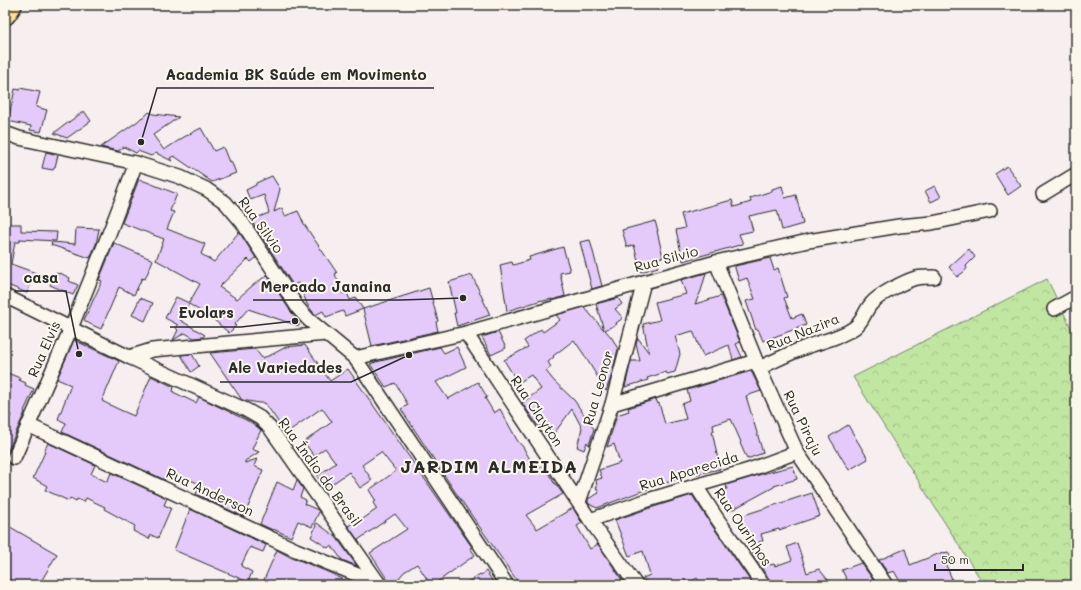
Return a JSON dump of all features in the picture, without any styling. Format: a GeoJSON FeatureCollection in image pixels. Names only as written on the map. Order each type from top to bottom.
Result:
{"type":"FeatureCollection","features":[{"type":"Feature","properties":{"kind":"main road"},"geometry":{"type":"LineString","coordinates":[[5,14],[12,5]]}},
{"type":"Feature","properties":{"kind":"street","name":"Rua Silvio"},"geometry":{"type":"LineString","coordinates":[[5,133],[19,138],[136,163],[180,177],[206,189],[226,202],[242,222],[298,308],[309,320],[355,358],[507,585]]}},
{"type":"Feature","properties":{"kind":"street","name":"Rua Elvis"},"geometry":{"type":"LineString","coordinates":[[14,458],[71,328],[136,163]]}},
{"type":"Feature","properties":{"kind":"street"},"geometry":{"type":"LineString","coordinates":[[1044,194],[1076,174]]}},
{"type":"Feature","properties":{"kind":"street","name":"Rua Silvio"},"geometry":{"type":"LineString","coordinates":[[355,358],[466,333],[716,262],[808,241],[899,226],[932,223],[990,211]]}},
{"type":"Feature","properties":{"kind":"street","name":"Rua Piraju"},"geometry":{"type":"LineString","coordinates":[[716,262],[757,364],[797,452],[886,585]]}},
{"type":"Feature","properties":{"kind":"street","name":"Rua Nazira"},"geometry":{"type":"LineString","coordinates":[[612,404],[757,364],[842,335],[854,329],[862,322],[870,305],[876,299],[914,279],[934,277]]}},
{"type":"Feature","properties":{"kind":"street","name":"Rua Leonor"},"geometry":{"type":"LineString","coordinates":[[578,502],[612,404],[644,282]]}},
{"type":"Feature","properties":{"kind":"street","name":"Rua Índio do Brasil"},"geometry":{"type":"LineString","coordinates":[[5,296],[129,357],[246,410],[260,418],[270,428],[380,585]]}},
{"type":"Feature","properties":{"kind":"street"},"geometry":{"type":"LineString","coordinates":[[1054,309],[1076,297]]}},
{"type":"Feature","properties":{"kind":"street","name":"Rua Clayton"},"geometry":{"type":"LineString","coordinates":[[466,333],[590,520],[636,585]]}},
{"type":"Feature","properties":{"kind":"street"},"geometry":{"type":"LineString","coordinates":[[129,357],[152,350],[326,334]]}},
{"type":"Feature","properties":{"kind":"street","name":"Rua Anderson"},"geometry":{"type":"LineString","coordinates":[[28,425],[296,550],[380,585]]}},
{"type":"Feature","properties":{"kind":"street","name":"Rua Aparecida"},"geometry":{"type":"LineString","coordinates":[[590,520],[648,500],[749,470],[797,452]]}},
{"type":"Feature","properties":{"kind":"street","name":"Rua Ourinhos"},"geometry":{"type":"LineString","coordinates":[[696,486],[763,585]]}},
{"type":"Feature","properties":{"kind":"green space"},"geometry":{"type":"Polygon","coordinates":[[[1047,279],[1076,338],[1076,585],[984,585],[853,377],[1047,279]]]}},
{"type":"Feature","properties":{"kind":"building"},"geometry":{"type":"Polygon","coordinates":[[[20,88],[40,92],[36,107],[47,110],[41,132],[30,130],[31,126],[8,121],[15,89],[20,90],[20,88]]]}},
{"type":"Feature","properties":{"kind":"building"},"geometry":{"type":"Polygon","coordinates":[[[84,111],[91,121],[67,138],[54,133],[84,111]]]}},
{"type":"Feature","properties":{"kind":"building"},"geometry":{"type":"Polygon","coordinates":[[[149,112],[153,114],[179,117],[153,135],[164,150],[201,128],[214,151],[223,147],[229,162],[231,161],[236,173],[212,182],[174,156],[170,158],[172,161],[156,153],[151,156],[138,151],[136,153],[124,147],[118,151],[101,147],[142,117],[143,118],[149,112]]]}},
{"type":"Feature","properties":{"kind":"building"},"geometry":{"type":"Polygon","coordinates":[[[46,152],[58,155],[53,170],[42,168],[46,152]]]}},
{"type":"Feature","properties":{"kind":"building"},"geometry":{"type":"Polygon","coordinates":[[[1007,166],[1021,186],[1008,195],[995,174],[1007,166]]]}},
{"type":"Feature","properties":{"kind":"building"},"geometry":{"type":"Polygon","coordinates":[[[272,176],[280,189],[274,212],[282,208],[285,216],[298,211],[304,224],[337,273],[335,274],[343,294],[347,293],[350,300],[356,298],[363,309],[345,316],[343,311],[326,317],[323,311],[315,315],[307,304],[299,283],[293,285],[251,220],[269,213],[264,195],[250,200],[246,190],[256,185],[256,183],[272,176]]]}},
{"type":"Feature","properties":{"kind":"building"},"geometry":{"type":"Polygon","coordinates":[[[139,179],[177,194],[170,211],[174,212],[167,229],[205,244],[201,254],[214,262],[239,232],[256,258],[251,262],[248,259],[219,287],[237,299],[267,275],[291,312],[299,321],[299,326],[248,309],[229,333],[213,319],[189,304],[180,320],[205,335],[203,337],[194,338],[185,333],[173,340],[178,330],[176,328],[178,325],[165,318],[176,297],[189,303],[200,284],[156,260],[164,239],[122,223],[139,179]]]}},
{"type":"Feature","properties":{"kind":"building"},"geometry":{"type":"Polygon","coordinates":[[[782,186],[785,198],[796,195],[803,224],[782,230],[777,210],[749,216],[753,231],[739,234],[743,244],[683,261],[676,230],[685,228],[681,214],[732,200],[734,207],[751,202],[750,198],[782,186]]]}},
{"type":"Feature","properties":{"kind":"building"},"geometry":{"type":"Polygon","coordinates":[[[935,186],[941,197],[931,202],[925,191],[935,186]]]}},
{"type":"Feature","properties":{"kind":"building"},"geometry":{"type":"Polygon","coordinates":[[[655,221],[663,257],[656,259],[658,267],[641,272],[634,245],[627,247],[622,230],[655,221]]]}},
{"type":"Feature","properties":{"kind":"building"},"geometry":{"type":"Polygon","coordinates":[[[5,224],[21,224],[21,231],[57,232],[56,241],[20,239],[20,242],[15,242],[11,264],[36,273],[27,293],[5,284],[5,224]]]}},
{"type":"Feature","properties":{"kind":"building"},"geometry":{"type":"Polygon","coordinates":[[[76,228],[99,229],[96,244],[90,258],[51,245],[52,242],[75,244],[76,228]]]}},
{"type":"Feature","properties":{"kind":"building"},"geometry":{"type":"Polygon","coordinates":[[[590,240],[602,286],[592,289],[580,242],[590,240]]]}},
{"type":"Feature","properties":{"kind":"building"},"geometry":{"type":"Polygon","coordinates":[[[114,243],[153,260],[145,279],[142,278],[134,295],[119,287],[101,329],[84,320],[102,281],[99,280],[114,243]]]}},
{"type":"Feature","properties":{"kind":"building"},"geometry":{"type":"Polygon","coordinates":[[[563,247],[570,271],[560,273],[565,296],[552,300],[542,300],[507,311],[500,265],[512,262],[513,265],[530,260],[529,257],[563,247]]]}},
{"type":"Feature","properties":{"kind":"building"},"geometry":{"type":"Polygon","coordinates":[[[969,249],[975,257],[966,266],[967,268],[965,271],[957,277],[949,267],[969,249]]]}},
{"type":"Feature","properties":{"kind":"building"},"geometry":{"type":"Polygon","coordinates":[[[770,258],[774,270],[778,268],[787,297],[784,298],[792,318],[802,314],[806,325],[763,341],[758,329],[756,330],[746,301],[755,299],[747,278],[739,281],[735,266],[770,258]]]}},
{"type":"Feature","properties":{"kind":"building"},"geometry":{"type":"Polygon","coordinates":[[[56,273],[60,273],[70,278],[69,281],[78,285],[73,295],[50,285],[56,273]]]}},
{"type":"Feature","properties":{"kind":"building"},"geometry":{"type":"Polygon","coordinates":[[[706,273],[701,291],[695,304],[721,296],[740,342],[736,344],[742,357],[733,360],[729,345],[703,356],[693,331],[675,336],[680,354],[675,372],[667,374],[666,372],[647,378],[648,380],[625,387],[631,361],[640,361],[636,343],[638,338],[649,353],[643,324],[660,320],[655,302],[686,294],[681,280],[706,273]]]}},
{"type":"Feature","properties":{"kind":"building"},"geometry":{"type":"Polygon","coordinates":[[[472,275],[490,315],[457,326],[454,313],[456,313],[449,282],[472,275]]]}},
{"type":"Feature","properties":{"kind":"building"},"geometry":{"type":"Polygon","coordinates":[[[429,288],[438,321],[436,322],[438,331],[372,346],[363,309],[429,288]]]}},
{"type":"Feature","properties":{"kind":"building"},"geometry":{"type":"Polygon","coordinates":[[[140,298],[153,303],[145,321],[132,315],[140,298]]]}},
{"type":"Feature","properties":{"kind":"building"},"geometry":{"type":"Polygon","coordinates":[[[618,298],[622,304],[615,309],[623,318],[616,323],[617,324],[605,330],[612,338],[618,349],[606,391],[574,340],[553,356],[554,357],[548,362],[551,367],[546,371],[574,400],[594,429],[589,445],[587,442],[584,450],[577,447],[582,428],[572,409],[553,435],[541,425],[539,427],[522,403],[541,389],[531,375],[518,383],[504,360],[528,347],[524,341],[541,329],[543,332],[560,320],[556,315],[584,307],[604,330],[596,304],[618,298]]]}},
{"type":"Feature","properties":{"kind":"building"},"geometry":{"type":"Polygon","coordinates":[[[498,332],[506,348],[491,355],[482,337],[498,332]]]}},
{"type":"Feature","properties":{"kind":"building"},"geometry":{"type":"Polygon","coordinates":[[[74,340],[119,361],[102,401],[118,409],[134,416],[151,376],[174,387],[173,392],[196,403],[199,397],[252,423],[261,430],[252,449],[259,452],[245,461],[245,463],[257,459],[254,466],[263,470],[244,517],[196,494],[200,484],[183,477],[181,483],[166,476],[165,480],[62,432],[66,423],[58,419],[71,385],[57,379],[74,340]]]}},
{"type":"Feature","properties":{"kind":"building"},"geometry":{"type":"Polygon","coordinates":[[[305,345],[330,381],[348,369],[472,547],[470,548],[475,555],[433,585],[431,585],[417,564],[404,572],[399,578],[403,585],[391,585],[370,553],[407,529],[395,514],[358,540],[348,526],[359,519],[360,521],[377,509],[373,503],[376,501],[369,490],[396,471],[381,452],[362,465],[372,480],[360,488],[349,472],[325,489],[317,476],[336,463],[325,448],[314,456],[304,442],[332,422],[322,408],[286,433],[265,403],[242,400],[210,353],[255,349],[262,358],[286,347],[305,345]]]}},
{"type":"Feature","properties":{"kind":"building"},"geometry":{"type":"Polygon","coordinates":[[[440,347],[444,353],[457,347],[466,367],[436,382],[448,399],[478,382],[494,413],[500,409],[536,470],[544,465],[554,483],[563,494],[526,515],[537,529],[573,508],[582,523],[577,526],[590,549],[598,544],[622,580],[614,585],[520,585],[454,490],[401,409],[408,405],[395,383],[386,387],[370,364],[440,347]]]}},
{"type":"Feature","properties":{"kind":"building"},"geometry":{"type":"Polygon","coordinates":[[[192,354],[199,366],[191,372],[181,355],[192,354]]]}},
{"type":"Feature","properties":{"kind":"building"},"geometry":{"type":"Polygon","coordinates":[[[751,371],[761,391],[746,396],[763,453],[747,459],[731,419],[713,425],[714,431],[712,431],[720,469],[692,475],[694,473],[597,508],[589,504],[588,499],[599,493],[596,487],[596,480],[602,478],[599,470],[620,463],[614,444],[607,447],[617,415],[629,411],[628,408],[656,399],[658,404],[659,403],[665,424],[686,419],[682,404],[690,401],[687,390],[751,371]]]}},
{"type":"Feature","properties":{"kind":"building"},"geometry":{"type":"Polygon","coordinates":[[[5,372],[20,378],[19,380],[26,383],[25,385],[34,389],[5,457],[5,428],[11,415],[5,412],[5,372]]]}},
{"type":"Feature","properties":{"kind":"building"},"geometry":{"type":"Polygon","coordinates":[[[848,425],[868,459],[849,470],[829,437],[848,425]]]}},
{"type":"Feature","properties":{"kind":"building"},"geometry":{"type":"Polygon","coordinates":[[[48,443],[95,465],[91,474],[107,482],[111,473],[167,498],[164,505],[171,508],[158,538],[151,535],[149,539],[133,531],[135,526],[104,509],[105,507],[86,498],[84,502],[77,499],[76,501],[70,498],[69,501],[45,490],[47,486],[33,478],[48,443]]]}},
{"type":"Feature","properties":{"kind":"building"},"geometry":{"type":"Polygon","coordinates":[[[793,466],[797,479],[774,486],[728,512],[720,491],[727,489],[726,485],[793,466]]]}},
{"type":"Feature","properties":{"kind":"building"},"geometry":{"type":"Polygon","coordinates":[[[297,480],[303,489],[300,497],[306,500],[304,504],[318,510],[319,512],[312,527],[298,521],[291,537],[260,524],[277,482],[293,490],[297,480]]]}},
{"type":"Feature","properties":{"kind":"building"},"geometry":{"type":"Polygon","coordinates":[[[812,493],[820,516],[779,530],[761,534],[763,541],[759,542],[765,564],[774,564],[775,566],[792,560],[787,547],[797,543],[807,573],[819,569],[832,585],[771,585],[770,580],[754,557],[741,516],[812,493]]]}},
{"type":"Feature","properties":{"kind":"building"},"geometry":{"type":"Polygon","coordinates":[[[692,495],[753,585],[702,585],[697,578],[690,582],[689,580],[672,585],[660,585],[659,582],[648,585],[643,578],[650,575],[643,551],[629,556],[615,520],[692,495]]]}},
{"type":"Feature","properties":{"kind":"building"},"geometry":{"type":"Polygon","coordinates":[[[190,509],[266,545],[263,552],[250,547],[241,566],[252,572],[248,582],[174,550],[190,509]]]}},
{"type":"Feature","properties":{"kind":"building"},"geometry":{"type":"Polygon","coordinates":[[[317,523],[336,537],[357,566],[342,560],[331,545],[328,548],[311,537],[316,526],[315,524],[317,523]]]}},
{"type":"Feature","properties":{"kind":"building"},"geometry":{"type":"Polygon","coordinates":[[[5,524],[57,554],[39,585],[19,585],[5,577],[5,524]]]}},
{"type":"Feature","properties":{"kind":"building"},"geometry":{"type":"Polygon","coordinates":[[[905,549],[910,565],[943,552],[948,552],[952,561],[945,563],[952,579],[941,585],[902,585],[894,571],[888,573],[879,560],[905,549]]]}},
{"type":"Feature","properties":{"kind":"building"},"geometry":{"type":"Polygon","coordinates":[[[277,550],[294,559],[330,573],[355,585],[269,585],[263,582],[277,550]]]}},
{"type":"Feature","properties":{"kind":"building"},"geometry":{"type":"Polygon","coordinates":[[[861,563],[875,582],[867,585],[849,585],[842,570],[861,563]]]}},
{"type":"Feature","properties":{"kind":"building"},"geometry":{"type":"Polygon","coordinates":[[[486,571],[495,585],[463,585],[480,574],[481,575],[486,571]]]}},
{"type":"Feature","properties":{"kind":"place","name":"Academia BK Saúde em Movimento"},"geometry":{"type":"Point","coordinates":[141,142]}},
{"type":"Feature","properties":{"kind":"place","name":"Mercado Janaina"},"geometry":{"type":"Point","coordinates":[463,298]}},
{"type":"Feature","properties":{"kind":"place","name":"Evolars"},"geometry":{"type":"Point","coordinates":[295,321]}},
{"type":"Feature","properties":{"kind":"place","name":"casa"},"geometry":{"type":"Point","coordinates":[79,354]}},
{"type":"Feature","properties":{"kind":"place","name":"Ale Variedades"},"geometry":{"type":"Point","coordinates":[409,355]}},
{"type":"Feature","properties":{"kind":"district","name":"JARDIM ALMEIDA"},"geometry":{"type":"Point","coordinates":[489,467]}}]}
